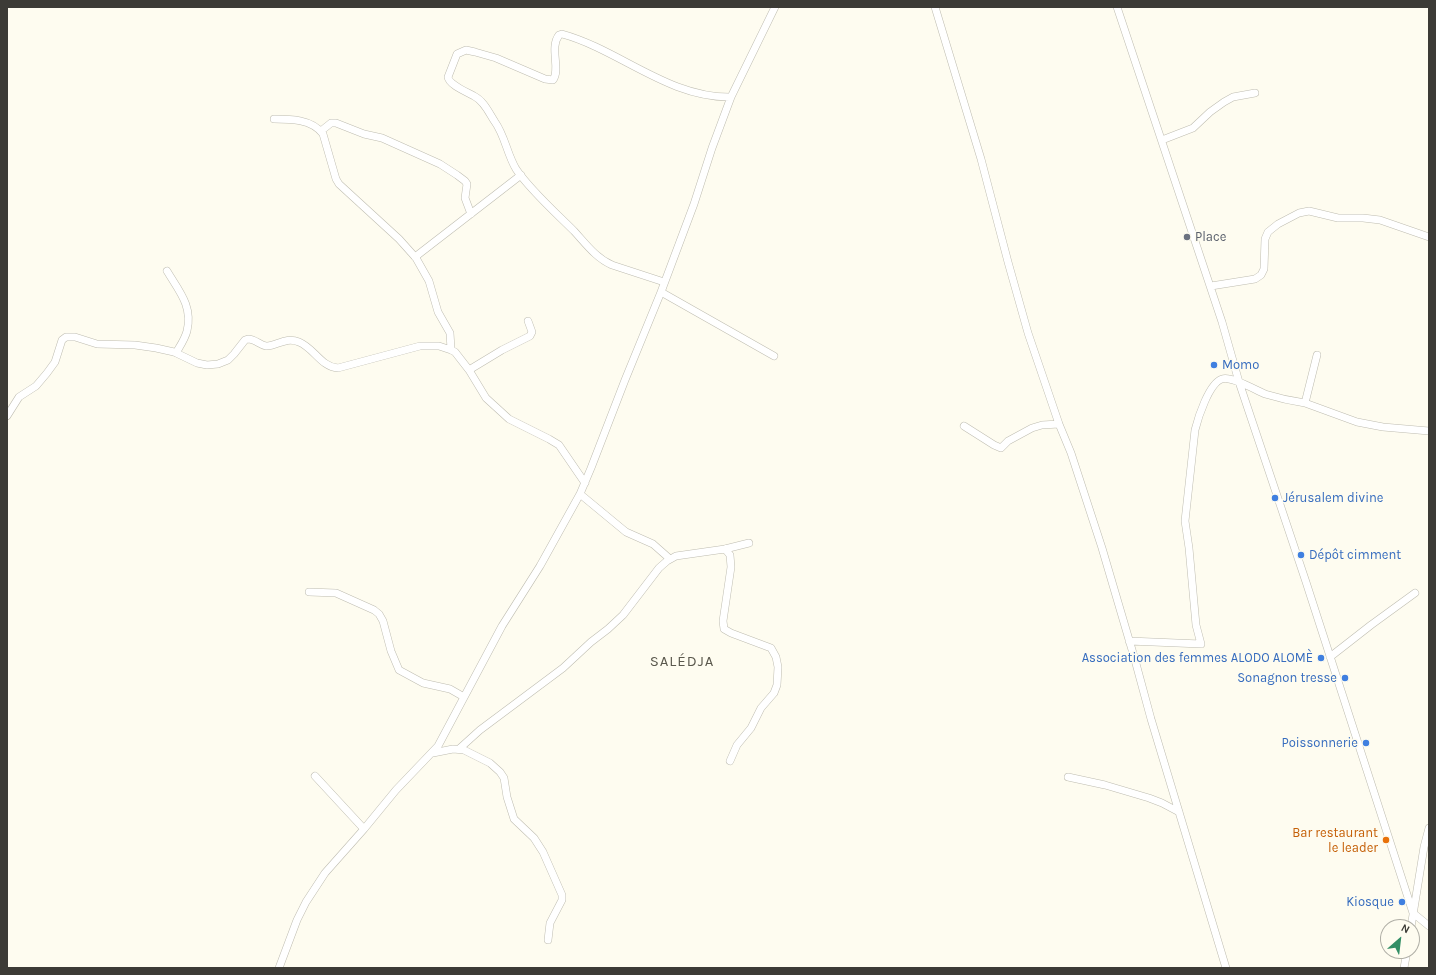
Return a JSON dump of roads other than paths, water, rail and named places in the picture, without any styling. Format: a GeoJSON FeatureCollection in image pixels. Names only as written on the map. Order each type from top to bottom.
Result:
{"type":"FeatureCollection","features":[{"type":"Feature","properties":{"kind":"street"},"geometry":{"type":"LineString","coordinates":[[279,968],[292,932],[314,888],[328,868],[364,830],[396,790],[433,753],[445,736],[502,626],[540,566],[580,494],[661,292],[694,204],[712,148],[731,97],[775,7]]}},
{"type":"Feature","properties":{"kind":"street"},"geometry":{"type":"LineString","coordinates":[[935,7],[981,159],[1025,321],[1102,548],[1151,719],[1226,968]]}},
{"type":"Feature","properties":{"kind":"street"},"geometry":{"type":"LineString","coordinates":[[1117,7],[1211,286],[1239,382],[1306,582],[1413,913],[1429,926]]}},
{"type":"Feature","properties":{"kind":"street"},"geometry":{"type":"LineString","coordinates":[[664,282],[605,262],[556,215],[521,175],[511,158],[498,127],[482,103],[474,96],[448,81],[448,77],[458,52],[466,50],[482,54],[551,80],[554,79],[555,43],[559,34],[562,34],[587,43],[682,89],[711,95],[731,97]]}},
{"type":"Feature","properties":{"kind":"street"},"geometry":{"type":"LineString","coordinates":[[1162,140],[1193,128],[1210,112],[1224,102],[1234,97],[1255,93]]}},
{"type":"Feature","properties":{"kind":"street"},"geometry":{"type":"LineString","coordinates":[[274,119],[304,122],[321,131],[336,179],[339,184],[399,239],[415,257],[429,281],[438,312],[450,333],[450,349]]}},
{"type":"Feature","properties":{"kind":"street"},"geometry":{"type":"LineString","coordinates":[[321,131],[331,123],[336,123],[364,134],[382,138],[440,164],[466,181],[465,198],[471,214]]}},
{"type":"Feature","properties":{"kind":"street"},"geometry":{"type":"LineString","coordinates":[[415,257],[521,175]]}},
{"type":"Feature","properties":{"kind":"street"},"geometry":{"type":"LineString","coordinates":[[1211,286],[1255,279],[1261,275],[1264,269],[1265,239],[1268,232],[1278,224],[1304,212],[1309,211],[1338,218],[1380,220],[1429,237]]}},
{"type":"Feature","properties":{"kind":"street"},"geometry":{"type":"LineString","coordinates":[[167,271],[183,298],[189,313],[187,331],[176,353]]}},
{"type":"Feature","properties":{"kind":"street"},"geometry":{"type":"LineString","coordinates":[[661,292],[774,356]]}},
{"type":"Feature","properties":{"kind":"street"},"geometry":{"type":"LineString","coordinates":[[469,370],[502,350],[530,336],[532,332],[528,321]]}},
{"type":"Feature","properties":{"kind":"street"},"geometry":{"type":"LineString","coordinates":[[7,416],[19,398],[36,386],[47,373],[55,362],[62,340],[66,337],[75,337],[97,344],[130,344],[150,347],[176,353],[201,365],[215,365],[232,357],[246,339],[251,339],[266,346],[294,340],[304,344],[328,366],[338,368],[420,346],[439,346],[455,352],[469,370],[486,398],[509,419],[549,439],[559,446],[585,483]]}},
{"type":"Feature","properties":{"kind":"street"},"geometry":{"type":"LineString","coordinates":[[1305,403],[1318,355]]}},
{"type":"Feature","properties":{"kind":"street"},"geometry":{"type":"LineString","coordinates":[[1129,641],[1201,644],[1196,625],[1185,521],[1195,430],[1198,417],[1209,393],[1219,380],[1227,378],[1266,394],[1305,403],[1357,422],[1383,427],[1429,431]]}},
{"type":"Feature","properties":{"kind":"street"},"geometry":{"type":"LineString","coordinates":[[964,426],[983,439],[1001,448],[1008,442],[1032,428],[1042,425],[1059,424]]}},
{"type":"Feature","properties":{"kind":"street"},"geometry":{"type":"LineString","coordinates":[[580,494],[626,532],[653,544],[670,559]]}},
{"type":"Feature","properties":{"kind":"street"},"geometry":{"type":"LineString","coordinates":[[459,749],[480,730],[563,668],[591,642],[608,629],[623,615],[659,568],[670,559],[691,553],[725,549],[749,544]]}},
{"type":"Feature","properties":{"kind":"street"},"geometry":{"type":"LineString","coordinates":[[725,549],[730,555],[731,567],[723,621],[724,629],[771,648],[775,652],[778,667],[777,686],[774,693],[761,708],[750,728],[737,745],[730,761]]}},
{"type":"Feature","properties":{"kind":"street"},"geometry":{"type":"LineString","coordinates":[[309,592],[336,593],[374,610],[379,614],[383,621],[393,659],[399,670],[423,683],[450,689],[464,697]]}},
{"type":"Feature","properties":{"kind":"street"},"geometry":{"type":"LineString","coordinates":[[1330,657],[1415,593]]}},
{"type":"Feature","properties":{"kind":"street"},"geometry":{"type":"LineString","coordinates":[[433,753],[459,749],[474,754],[490,763],[504,778],[507,798],[514,819],[534,838],[543,852],[562,897],[550,923],[548,940]]}},
{"type":"Feature","properties":{"kind":"street"},"geometry":{"type":"LineString","coordinates":[[315,776],[364,830]]}},
{"type":"Feature","properties":{"kind":"street"},"geometry":{"type":"LineString","coordinates":[[1068,777],[1105,785],[1162,802],[1179,812]]}},
{"type":"Feature","properties":{"kind":"street"},"geometry":{"type":"LineString","coordinates":[[1412,919],[1424,847],[1429,828]]}},
{"type":"Feature","properties":{"kind":"place","name":"Place"},"geometry":{"type":"Point","coordinates":[1187,237]}},
{"type":"Feature","properties":{"kind":"place","name":"Momo"},"geometry":{"type":"Point","coordinates":[1214,365]}},
{"type":"Feature","properties":{"kind":"place","name":"Jérusalem divine"},"geometry":{"type":"Point","coordinates":[1275,498]}},
{"type":"Feature","properties":{"kind":"place","name":"Dépôt cimment"},"geometry":{"type":"Point","coordinates":[1301,555]}},
{"type":"Feature","properties":{"kind":"place","name":"Association des femmes ALODO ALOMÈ"},"geometry":{"type":"Point","coordinates":[1321,658]}},
{"type":"Feature","properties":{"kind":"place","name":"Sonagnon tresse"},"geometry":{"type":"Point","coordinates":[1345,678]}},
{"type":"Feature","properties":{"kind":"place","name":"Poissonnerie"},"geometry":{"type":"Point","coordinates":[1366,743]}},
{"type":"Feature","properties":{"kind":"place","name":"Bar restaurant le leader"},"geometry":{"type":"Point","coordinates":[1386,840]}},
{"type":"Feature","properties":{"kind":"place","name":"Kiosque"},"geometry":{"type":"Point","coordinates":[1402,902]}},
{"type":"Feature","properties":{"kind":"district","name":"SALÉDJA"},"geometry":{"type":"Point","coordinates":[682,662]}}]}
